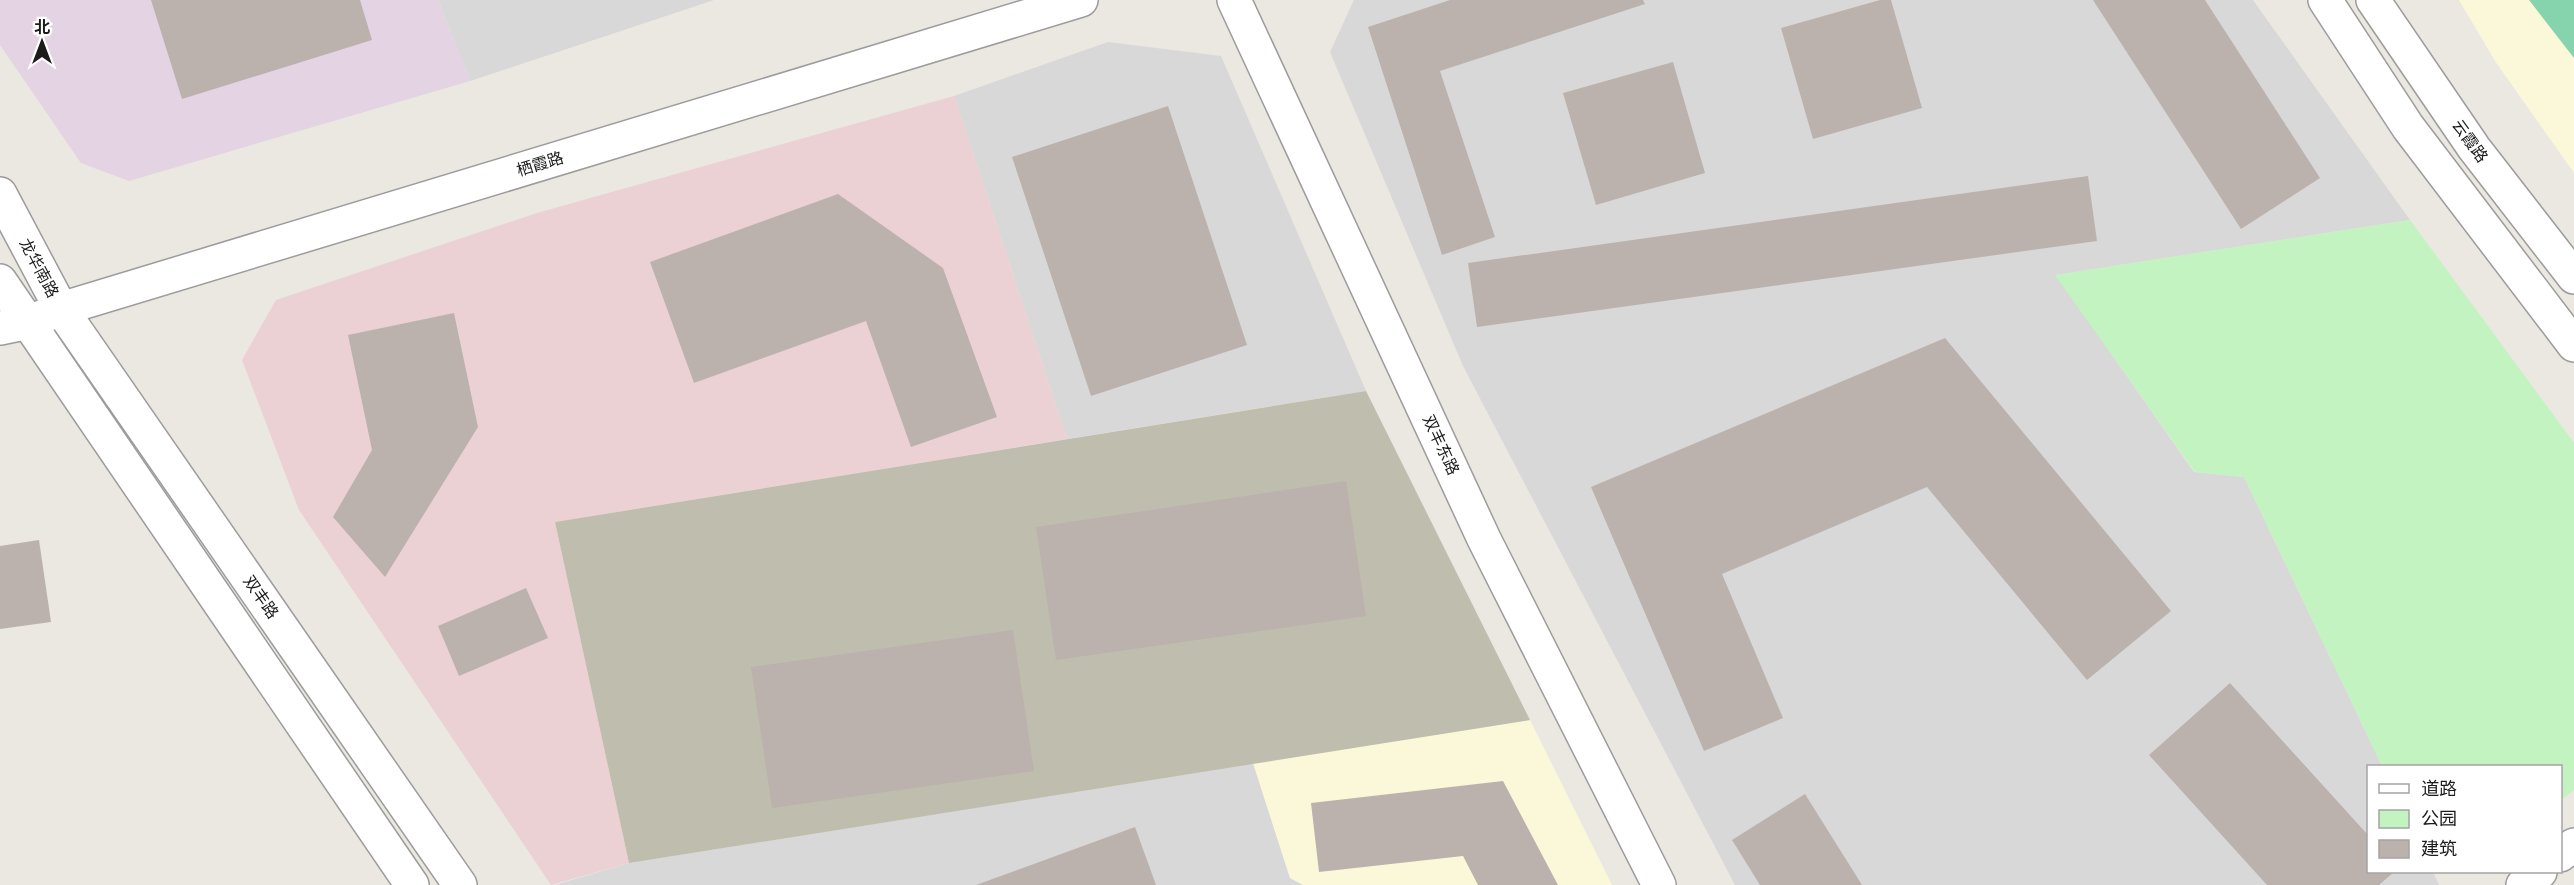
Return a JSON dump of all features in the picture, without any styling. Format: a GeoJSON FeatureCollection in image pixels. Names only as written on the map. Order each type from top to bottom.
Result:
{"type":"FeatureCollection","features":[{"type":"Feature","properties":{"kind":"street","name":"栖霞路"},"geometry":{"type":"LineString","coordinates":[[14,325],[1081,0]]}},
{"type":"Feature","properties":{"kind":"street","name":"双丰东路"},"geometry":{"type":"LineString","coordinates":[[1234,0],[1484,538],[1659,885]]}},
{"type":"Feature","properties":{"kind":"street"},"geometry":{"type":"LineString","coordinates":[[2325,0],[2408,127],[2574,345]]}},
{"type":"Feature","properties":{"kind":"street","name":"云霞路"},"geometry":{"type":"LineString","coordinates":[[2373,0],[2474,148],[2574,277]]}},
{"type":"Feature","properties":{"kind":"street","name":"龙华南路"},"geometry":{"type":"LineString","coordinates":[[0,194],[62,309]]}},
{"type":"Feature","properties":{"kind":"street"},"geometry":{"type":"LineString","coordinates":[[0,281],[14,325],[412,885]]}},
{"type":"Feature","properties":{"kind":"street","name":"双丰路"},"geometry":{"type":"LineString","coordinates":[[62,309],[460,885]]}},
{"type":"Feature","properties":{"kind":"street"},"geometry":{"type":"LineString","coordinates":[[2523,885],[2539,873]]}},
{"type":"Feature","properties":{"kind":"shaded area"},"geometry":{"type":"Polygon","coordinates":[[[0,0],[438,0],[470,81],[129,181],[81,163],[0,45],[0,0]]]}},
{"type":"Feature","properties":{"kind":"shaded area"},"geometry":{"type":"Polygon","coordinates":[[[438,0],[714,0],[470,81],[438,0]]]}},
{"type":"Feature","properties":{"kind":"shaded area"},"geometry":{"type":"Polygon","coordinates":[[[1354,0],[2253,0],[2410,220],[2056,275],[2194,472],[2244,477],[2382,765],[2367,765],[2367,873],[2433,873],[2439,885],[1735,885],[1463,366],[1330,52],[1354,0]]]}},
{"type":"Feature","properties":{"kind":"shaded area"},"geometry":{"type":"Polygon","coordinates":[[[2459,0],[2574,0],[2574,173],[2495,61],[2459,0]]]}},
{"type":"Feature","properties":{"kind":"shaded area"},"geometry":{"type":"Polygon","coordinates":[[[1108,42],[1221,56],[1366,391],[1067,439],[954,96],[1108,42]]]}},
{"type":"Feature","properties":{"kind":"shaded area"},"geometry":{"type":"Polygon","coordinates":[[[954,96],[1067,439],[555,522],[629,863],[551,885],[299,510],[242,360],[276,300],[537,213],[954,96]]]}},
{"type":"Feature","properties":{"kind":"shaded area"},"geometry":{"type":"Polygon","coordinates":[[[1366,391],[1530,720],[629,863],[555,522],[1366,391]]]}},
{"type":"Feature","properties":{"kind":"shaded area"},"geometry":{"type":"Polygon","coordinates":[[[1530,720],[1612,885],[1303,885],[1290,878],[1253,763],[1530,720]]]}},
{"type":"Feature","properties":{"kind":"shaded area"},"geometry":{"type":"Polygon","coordinates":[[[1253,763],[1290,878],[1303,885],[555,885],[629,863],[1253,763]]]}},
{"type":"Feature","properties":{"kind":"green space"},"geometry":{"type":"Polygon","coordinates":[[[2529,0],[2574,0],[2574,58],[2529,0]]]}},
{"type":"Feature","properties":{"kind":"green space"},"geometry":{"type":"Polygon","coordinates":[[[2410,220],[2574,443],[2574,790],[2562,799],[2562,765],[2382,765],[2244,477],[2195,472],[2055,275],[2410,220]]]}},
{"type":"Feature","properties":{"kind":"building"},"geometry":{"type":"Polygon","coordinates":[[[151,0],[360,0],[372,40],[182,99],[151,0]]]}},
{"type":"Feature","properties":{"kind":"building"},"geometry":{"type":"Polygon","coordinates":[[[1450,0],[1643,0],[1645,4],[1440,71],[1495,237],[1442,255],[1368,27],[1450,0]]]}},
{"type":"Feature","properties":{"kind":"building"},"geometry":{"type":"Polygon","coordinates":[[[1880,0],[1891,0],[1922,108],[1813,139],[1781,28],[1880,0]]]}},
{"type":"Feature","properties":{"kind":"building"},"geometry":{"type":"Polygon","coordinates":[[[2093,0],[2205,0],[2320,178],[2241,229],[2093,0]]]}},
{"type":"Feature","properties":{"kind":"building"},"geometry":{"type":"Polygon","coordinates":[[[1673,62],[1705,173],[1596,205],[1563,93],[1673,62]]]}},
{"type":"Feature","properties":{"kind":"building"},"geometry":{"type":"Polygon","coordinates":[[[1168,106],[1247,345],[1091,396],[1012,157],[1168,106]]]}},
{"type":"Feature","properties":{"kind":"building"},"geometry":{"type":"Polygon","coordinates":[[[2088,176],[2097,241],[1477,327],[1468,263],[2088,176]]]}},
{"type":"Feature","properties":{"kind":"building"},"geometry":{"type":"Polygon","coordinates":[[[838,194],[943,268],[997,417],[911,447],[866,321],[694,383],[650,262],[838,194]]]}},
{"type":"Feature","properties":{"kind":"building"},"geometry":{"type":"Polygon","coordinates":[[[454,313],[478,427],[385,577],[333,517],[372,450],[348,335],[454,313]]]}},
{"type":"Feature","properties":{"kind":"building"},"geometry":{"type":"Polygon","coordinates":[[[1945,338],[2171,611],[2087,680],[1927,487],[1722,574],[1783,718],[1704,751],[1591,487],[1945,338]]]}},
{"type":"Feature","properties":{"kind":"building"},"geometry":{"type":"Polygon","coordinates":[[[1346,481],[1366,616],[1056,660],[1036,527],[1346,481]]]}},
{"type":"Feature","properties":{"kind":"building"},"geometry":{"type":"Polygon","coordinates":[[[39,540],[51,622],[0,629],[0,546],[39,540]]]}},
{"type":"Feature","properties":{"kind":"building"},"geometry":{"type":"Polygon","coordinates":[[[526,588],[548,638],[459,676],[438,626],[526,588]]]}},
{"type":"Feature","properties":{"kind":"building"},"geometry":{"type":"Polygon","coordinates":[[[1013,630],[1034,771],[772,808],[751,667],[1013,630]]]}},
{"type":"Feature","properties":{"kind":"building"},"geometry":{"type":"Polygon","coordinates":[[[2230,683],[2367,834],[2367,873],[2393,873],[2379,885],[2267,885],[2149,755],[2230,683]]]}},
{"type":"Feature","properties":{"kind":"building"},"geometry":{"type":"Polygon","coordinates":[[[1503,781],[1558,885],[1478,885],[1463,856],[1319,872],[1311,803],[1503,781]]]}},
{"type":"Feature","properties":{"kind":"building"},"geometry":{"type":"Polygon","coordinates":[[[1805,794],[1862,885],[1760,885],[1732,840],[1805,794]]]}},
{"type":"Feature","properties":{"kind":"building"},"geometry":{"type":"Polygon","coordinates":[[[1135,827],[1156,885],[976,885],[1135,827]]]}}]}
